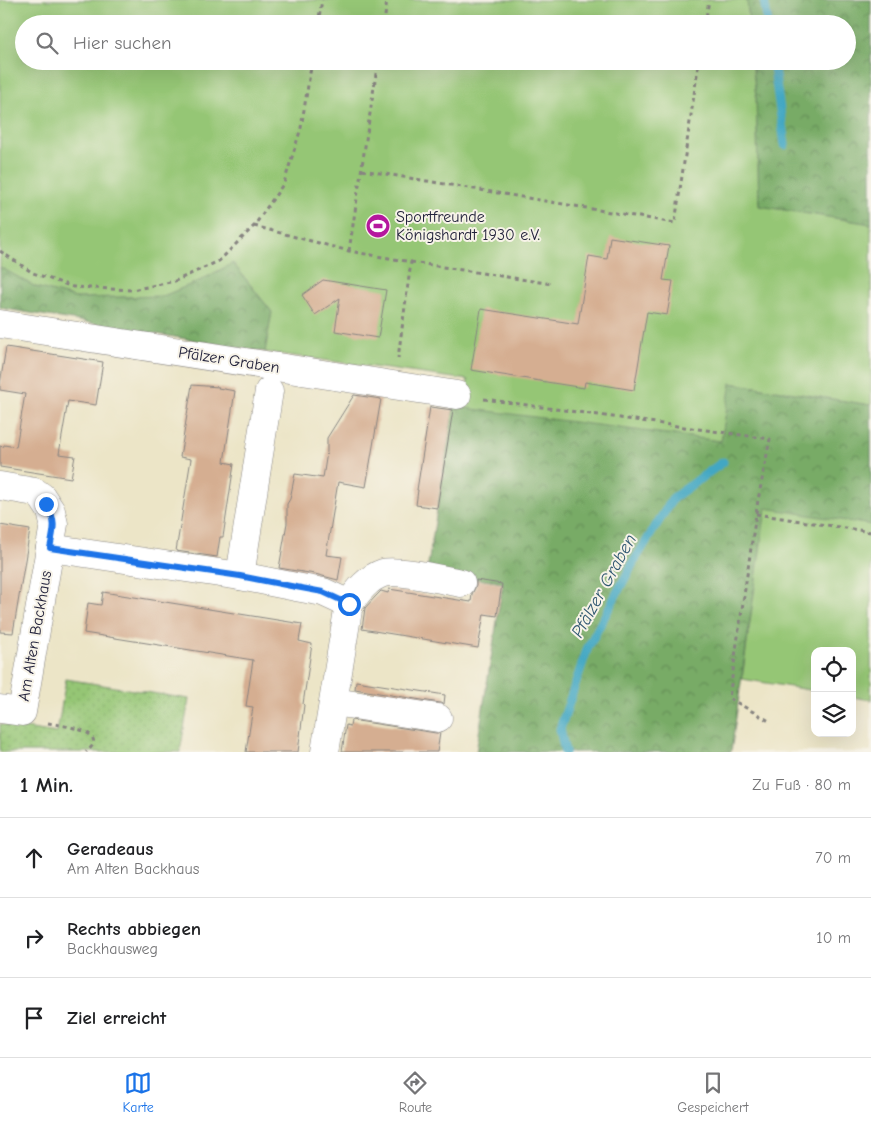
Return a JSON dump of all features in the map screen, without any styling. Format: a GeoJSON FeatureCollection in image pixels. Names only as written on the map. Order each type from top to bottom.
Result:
{"type":"FeatureCollection","features":[{"type":"Feature","properties":{"kind":"street","name":"Pfälzer Graben"},"geometry":{"type":"LineString","coordinates":[[0,324],[457,395]]}},
{"type":"Feature","properties":{"kind":"street"},"geometry":{"type":"LineString","coordinates":[[240,576],[269,391]]}},
{"type":"Feature","properties":{"kind":"street"},"geometry":{"type":"LineString","coordinates":[[0,486],[35,492],[42,497],[51,511],[54,524],[50,548]]}},
{"type":"Feature","properties":{"kind":"street","name":"Am Alten Backhaus"},"geometry":{"type":"LineString","coordinates":[[11,711],[50,548],[240,576],[323,592],[349,604]]}},
{"type":"Feature","properties":{"kind":"street"},"geometry":{"type":"LineString","coordinates":[[325,752],[349,604],[359,590],[371,579],[384,573],[396,572],[461,583]]}},
{"type":"Feature","properties":{"kind":"street"},"geometry":{"type":"LineString","coordinates":[[334,702],[438,718]]}},
{"type":"Feature","properties":{"kind":"path"},"geometry":{"type":"LineString","coordinates":[[320,15],[322,0]]}},
{"type":"Feature","properties":{"kind":"path"},"geometry":{"type":"LineString","coordinates":[[385,15],[387,0]]}},
{"type":"Feature","properties":{"kind":"path"},"geometry":{"type":"LineString","coordinates":[[706,15],[709,0]]}},
{"type":"Feature","properties":{"kind":"path"},"geometry":{"type":"LineString","coordinates":[[0,251],[33,273],[73,287],[132,290],[175,281],[218,261],[254,226],[284,184],[301,128],[311,70]]}},
{"type":"Feature","properties":{"kind":"path"},"geometry":{"type":"LineString","coordinates":[[349,251],[377,70]]}},
{"type":"Feature","properties":{"kind":"path"},"geometry":{"type":"LineString","coordinates":[[362,170],[675,223],[698,70]]}},
{"type":"Feature","properties":{"kind":"path"},"geometry":{"type":"LineString","coordinates":[[254,226],[349,251],[552,284]]}},
{"type":"Feature","properties":{"kind":"path"},"geometry":{"type":"LineString","coordinates":[[394,386],[411,262]]}},
{"type":"Feature","properties":{"kind":"path"},"geometry":{"type":"LineString","coordinates":[[457,395],[770,440],[756,514],[729,698],[769,721]]}},
{"type":"Feature","properties":{"kind":"path"},"geometry":{"type":"LineString","coordinates":[[756,514],[871,532]]}},
{"type":"Feature","properties":{"kind":"path"},"geometry":{"type":"LineString","coordinates":[[11,711],[41,722],[83,730],[93,741],[92,746],[86,752]]}},
{"type":"Feature","properties":{"kind":"green space","name":"Sportfreunde Königshardt 1930 e.V."},"geometry":{"type":"Polygon","coordinates":[[[0,0],[747,0],[748,15],[15,15],[15,70],[753,70],[756,98],[759,206],[871,224],[871,405],[731,383],[721,441],[465,408],[468,380],[265,352],[272,312],[233,263],[199,281],[163,296],[76,298],[36,287],[0,267],[0,0]]]}},
{"type":"Feature","properties":{"kind":"green space"},"geometry":{"type":"Polygon","coordinates":[[[747,0],[871,0],[871,224],[759,206],[756,98],[753,70],[856,70],[856,15],[748,15],[747,0]]]}},
{"type":"Feature","properties":{"kind":"green space"},"geometry":{"type":"Polygon","coordinates":[[[233,263],[272,312],[265,352],[0,308],[0,267],[36,287],[76,298],[163,296],[199,281],[233,263]]]}},
{"type":"Feature","properties":{"kind":"green space"},"geometry":{"type":"Polygon","coordinates":[[[730,383],[871,405],[871,525],[766,509],[731,752],[476,752],[503,583],[427,571],[454,406],[721,441],[730,383]]]}},
{"type":"Feature","properties":{"kind":"green space"},"geometry":{"type":"Polygon","coordinates":[[[766,508],[871,525],[871,700],[856,698],[856,647],[811,647],[811,690],[742,679],[766,508]]]}},
{"type":"Feature","properties":{"kind":"green space"},"geometry":{"type":"Polygon","coordinates":[[[66,679],[189,699],[180,752],[0,752],[0,724],[57,733],[66,679]]]}},
{"type":"Feature","properties":{"kind":"building"},"geometry":{"type":"Polygon","coordinates":[[[610,237],[669,246],[663,280],[673,281],[667,315],[647,312],[634,390],[585,382],[584,388],[471,370],[481,309],[578,324],[589,256],[607,259],[610,237]]]}},
{"type":"Feature","properties":{"kind":"building"},"geometry":{"type":"Polygon","coordinates":[[[323,280],[386,290],[378,338],[335,331],[340,298],[315,315],[302,295],[323,280]]]}},
{"type":"Feature","properties":{"kind":"building"},"geometry":{"type":"Polygon","coordinates":[[[6,347],[103,362],[96,405],[68,401],[59,454],[75,456],[71,478],[0,467],[0,446],[16,447],[25,394],[0,390],[6,347]]]}},
{"type":"Feature","properties":{"kind":"building"},"geometry":{"type":"Polygon","coordinates":[[[192,385],[219,387],[235,391],[224,462],[234,464],[223,537],[220,537],[217,557],[176,551],[191,459],[180,457],[192,385]]]}},
{"type":"Feature","properties":{"kind":"building"},"geometry":{"type":"Polygon","coordinates":[[[354,395],[381,399],[366,487],[338,482],[326,555],[342,557],[338,580],[279,568],[287,523],[287,504],[290,499],[295,474],[323,478],[327,438],[354,395]]]}},
{"type":"Feature","properties":{"kind":"building"},"geometry":{"type":"Polygon","coordinates":[[[430,407],[453,410],[437,508],[416,505],[430,407]]]}},
{"type":"Feature","properties":{"kind":"building"},"geometry":{"type":"Polygon","coordinates":[[[0,525],[30,530],[13,633],[0,632],[0,525]]]}},
{"type":"Feature","properties":{"kind":"building"},"geometry":{"type":"Polygon","coordinates":[[[476,580],[502,584],[497,616],[484,614],[478,648],[362,629],[365,608],[381,591],[388,593],[389,589],[471,602],[476,580]]]}},
{"type":"Feature","properties":{"kind":"building"},"geometry":{"type":"Polygon","coordinates":[[[103,592],[302,624],[299,641],[312,644],[298,752],[246,752],[253,707],[246,706],[253,660],[84,633],[88,603],[101,605],[103,592]]]}},
{"type":"Feature","properties":{"kind":"building"},"geometry":{"type":"Polygon","coordinates":[[[356,681],[445,695],[444,704],[355,689],[356,681]]]}},
{"type":"Feature","properties":{"kind":"building"},"geometry":{"type":"Polygon","coordinates":[[[351,720],[440,733],[437,752],[342,752],[346,725],[350,726],[351,720]]]}},
{"type":"Feature","properties":{"kind":"waterway","name":"Pfälzer Graben"},"geometry":{"type":"LineString","coordinates":[[764,0],[766,15]]}},
{"type":"Feature","properties":{"kind":"waterway","name":"Pfälzer Graben"},"geometry":{"type":"LineString","coordinates":[[774,70],[785,145]]}},
{"type":"Feature","properties":{"kind":"waterway","name":"Pfälzer Graben"},"geometry":{"type":"LineString","coordinates":[[565,752],[560,729],[588,647],[633,563],[673,498],[723,462]]}},
{"type":"Feature","properties":{"kind":"place","name":"Sportfreunde Königshardt 1930 e.V."},"geometry":{"type":"Point","coordinates":[378,226]}},
{"type":"Feature","properties":{"kind":"route"},"geometry":{"type":"LineString","coordinates":[[46,504],[51,511],[54,524],[50,548],[240,576],[323,592],[349,604]]}}]}
